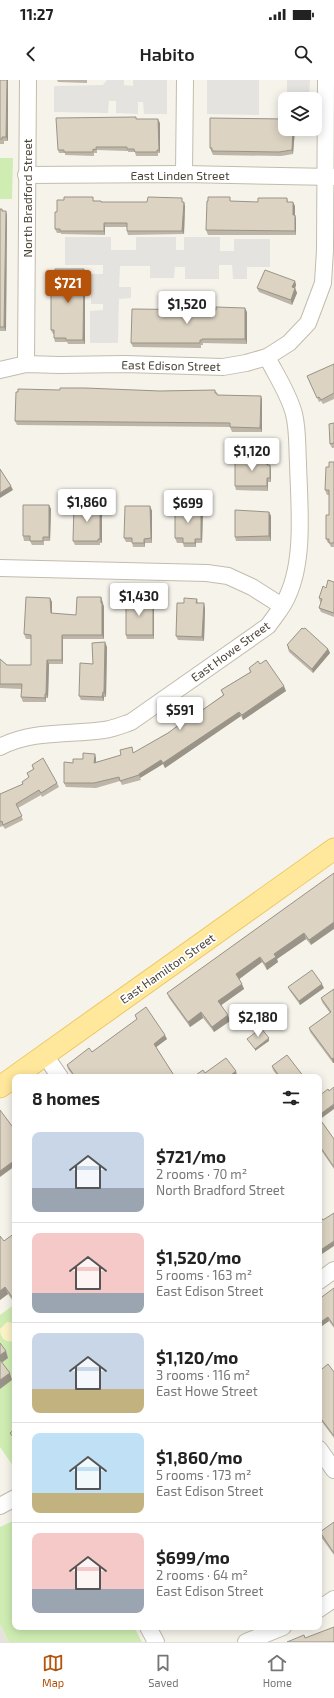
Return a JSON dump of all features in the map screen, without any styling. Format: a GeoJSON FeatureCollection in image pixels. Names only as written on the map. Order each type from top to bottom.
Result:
{"type":"FeatureCollection","features":[{"type":"Feature","properties":{"kind":"main road","name":"East Hamilton Street"},"geometry":{"type":"LineString","coordinates":[[15,1074],[334,849]]}},
{"type":"Feature","properties":{"kind":"main road","name":"East Hamilton Street"},"geometry":{"type":"LineString","coordinates":[[1,1084],[12,1076]]}},
{"type":"Feature","properties":{"kind":"street","name":"North Bradford Street"},"geometry":{"type":"LineString","coordinates":[[26,364],[26,175],[28,80]]}},
{"type":"Feature","properties":{"kind":"street"},"geometry":{"type":"LineString","coordinates":[[184,174],[186,80]]}},
{"type":"Feature","properties":{"kind":"street","name":"East Edison Street"},"geometry":{"type":"LineString","coordinates":[[0,370],[26,364],[125,364],[223,367],[267,357],[289,343],[308,323],[323,283],[329,177],[326,80]]}},
{"type":"Feature","properties":{"kind":"street","name":"East Linden Street"},"geometry":{"type":"LineString","coordinates":[[26,175],[184,174],[329,177]]}},
{"type":"Feature","properties":{"kind":"street","name":"East Howe Street"},"geometry":{"type":"LineString","coordinates":[[0,747],[10,742],[33,735],[105,730],[131,722],[268,626],[282,606],[288,596],[295,573],[299,543],[297,436],[294,414],[285,392],[267,357]]}},
{"type":"Feature","properties":{"kind":"street"},"geometry":{"type":"LineString","coordinates":[[0,568],[207,573],[228,576],[252,587],[282,606]]}},
{"type":"Feature","properties":{"kind":"street"},"geometry":{"type":"LineString","coordinates":[[44,1054],[58,1074]]}},
{"type":"Feature","properties":{"kind":"street"},"geometry":{"type":"LineString","coordinates":[[322,1279],[334,1270]]}},
{"type":"Feature","properties":{"kind":"street"},"geometry":{"type":"LineString","coordinates":[[322,1453],[334,1470]]}},
{"type":"Feature","properties":{"kind":"street"},"geometry":{"type":"LineString","coordinates":[[0,1506],[12,1500]]}},
{"type":"Feature","properties":{"kind":"street"},"geometry":{"type":"LineString","coordinates":[[322,1607],[334,1599]]}},
{"type":"Feature","properties":{"kind":"street"},"geometry":{"type":"LineString","coordinates":[[150,1630],[156,1642]]}},
{"type":"Feature","properties":{"kind":"street"},"geometry":{"type":"LineString","coordinates":[[246,1642],[276,1630]]}},
{"type":"Feature","properties":{"kind":"shaded area"},"geometry":{"type":"Polygon","coordinates":[[[107,80],[124,80],[124,85],[133,86],[133,80],[167,80],[167,114],[144,114],[143,102],[138,102],[138,114],[116,113],[116,101],[109,101],[108,113],[54,112],[54,86],[103,85],[107,80]]]}},
{"type":"Feature","properties":{"kind":"shaded area"},"geometry":{"type":"Polygon","coordinates":[[[207,80],[259,80],[259,115],[207,114],[207,80]]]}},
{"type":"Feature","properties":{"kind":"shaded area"},"geometry":{"type":"Polygon","coordinates":[[[287,80],[310,80],[309,92],[287,92],[287,80]]]}},
{"type":"Feature","properties":{"kind":"shaded area"},"geometry":{"type":"Polygon","coordinates":[[[65,237],[111,237],[111,250],[136,250],[136,237],[176,237],[176,250],[184,250],[184,237],[220,237],[220,251],[234,251],[234,239],[270,239],[270,267],[247,267],[247,279],[233,279],[232,265],[219,265],[219,279],[185,279],[185,267],[175,267],[174,278],[150,278],[150,266],[120,266],[119,287],[131,287],[131,298],[119,299],[118,343],[90,343],[90,311],[103,310],[103,304],[91,304],[91,274],[103,274],[103,265],[65,265],[65,237]]]}},
{"type":"Feature","properties":{"kind":"shaded area"},"geometry":{"type":"Polygon","coordinates":[[[0,1624],[9,1642],[0,1642],[0,1624]]]}},
{"type":"Feature","properties":{"kind":"green space"},"geometry":{"type":"Polygon","coordinates":[[[0,158],[13,158],[12,199],[0,199],[0,158]]]}},
{"type":"Feature","properties":{"kind":"green space"},"geometry":{"type":"Polygon","coordinates":[[[12,1306],[12,1465],[0,1447],[0,1315],[12,1306]]]}},
{"type":"Feature","properties":{"kind":"green space"},"geometry":{"type":"Polygon","coordinates":[[[12,1521],[12,1630],[136,1630],[142,1642],[9,1642],[0,1624],[0,1527],[12,1521]]]}},
{"type":"Feature","properties":{"kind":"sand"},"geometry":{"type":"Polygon","coordinates":[[[7,1322],[12,1323],[12,1341],[3,1339],[0,1329],[7,1322]]]}},
{"type":"Feature","properties":{"kind":"building"},"geometry":{"type":"Polygon","coordinates":[[[0,80],[7,80],[6,137],[2,137],[2,139],[0,139],[0,80]]]}},
{"type":"Feature","properties":{"kind":"building"},"geometry":{"type":"Polygon","coordinates":[[[136,117],[136,119],[158,119],[159,150],[157,150],[157,152],[135,152],[134,149],[127,149],[127,147],[96,147],[96,150],[93,149],[93,152],[64,152],[64,150],[58,150],[56,118],[136,117]]]}},
{"type":"Feature","properties":{"kind":"building"},"geometry":{"type":"Polygon","coordinates":[[[210,118],[278,119],[278,136],[293,136],[292,150],[279,152],[212,151],[212,148],[210,148],[210,118]]]}},
{"type":"Feature","properties":{"kind":"building"},"geometry":{"type":"Polygon","coordinates":[[[64,197],[93,197],[93,201],[101,202],[147,202],[148,197],[182,198],[182,202],[184,202],[182,231],[127,231],[127,223],[104,223],[104,231],[60,231],[60,229],[55,229],[55,212],[57,212],[57,200],[64,200],[64,197]]]}},
{"type":"Feature","properties":{"kind":"building"},"geometry":{"type":"Polygon","coordinates":[[[208,197],[230,197],[230,201],[258,202],[258,198],[287,198],[287,202],[293,202],[295,231],[206,230],[208,197]]]}},
{"type":"Feature","properties":{"kind":"building"},"geometry":{"type":"Polygon","coordinates":[[[0,209],[2,209],[2,211],[6,211],[4,327],[0,327],[0,209]]]}},
{"type":"Feature","properties":{"kind":"building"},"geometry":{"type":"Polygon","coordinates":[[[55,269],[84,269],[83,340],[54,338],[54,330],[51,330],[51,290],[55,290],[55,269]]]}},
{"type":"Feature","properties":{"kind":"building"},"geometry":{"type":"Polygon","coordinates":[[[265,270],[295,281],[292,287],[295,288],[291,300],[257,288],[265,270]]]}},
{"type":"Feature","properties":{"kind":"building"},"geometry":{"type":"Polygon","coordinates":[[[216,307],[245,308],[245,339],[202,339],[200,340],[200,343],[131,343],[132,309],[216,310],[216,307]]]}},
{"type":"Feature","properties":{"kind":"building"},"geometry":{"type":"Polygon","coordinates":[[[334,364],[334,393],[321,400],[319,397],[317,398],[307,376],[334,364]]]}},
{"type":"Feature","properties":{"kind":"building"},"geometry":{"type":"Polygon","coordinates":[[[60,388],[160,391],[215,390],[217,395],[261,396],[260,428],[230,427],[230,423],[15,421],[16,392],[18,392],[18,389],[60,390],[60,388]]]}},
{"type":"Feature","properties":{"kind":"building"},"geometry":{"type":"Polygon","coordinates":[[[334,423],[334,443],[330,444],[329,424],[334,423]]]}},
{"type":"Feature","properties":{"kind":"building"},"geometry":{"type":"Polygon","coordinates":[[[235,458],[267,458],[267,465],[270,465],[270,478],[267,478],[267,486],[235,486],[235,458]]]}},
{"type":"Feature","properties":{"kind":"building"},"geometry":{"type":"Polygon","coordinates":[[[329,462],[334,462],[334,543],[329,543],[329,539],[326,539],[326,515],[329,515],[329,490],[325,490],[326,467],[329,467],[329,462]]]}},
{"type":"Feature","properties":{"kind":"building"},"geometry":{"type":"Polygon","coordinates":[[[0,469],[11,486],[0,493],[0,469]]]}},
{"type":"Feature","properties":{"kind":"building"},"geometry":{"type":"Polygon","coordinates":[[[23,505],[49,505],[49,537],[43,537],[43,541],[30,541],[30,536],[23,536],[23,505]]]}},
{"type":"Feature","properties":{"kind":"building"},"geometry":{"type":"Polygon","coordinates":[[[74,505],[100,505],[100,539],[98,539],[98,541],[73,541],[74,505]]]}},
{"type":"Feature","properties":{"kind":"building"},"geometry":{"type":"Polygon","coordinates":[[[125,506],[150,506],[151,538],[144,539],[144,543],[132,543],[132,538],[124,538],[125,506]]]}},
{"type":"Feature","properties":{"kind":"building"},"geometry":{"type":"Polygon","coordinates":[[[175,507],[201,507],[201,539],[195,539],[195,543],[183,543],[183,538],[175,538],[175,507]]]}},
{"type":"Feature","properties":{"kind":"building"},"geometry":{"type":"Polygon","coordinates":[[[235,510],[269,512],[269,536],[235,537],[235,510]]]}},
{"type":"Feature","properties":{"kind":"building"},"geometry":{"type":"Polygon","coordinates":[[[328,580],[334,582],[334,613],[319,608],[322,599],[319,598],[323,586],[326,588],[328,580]]]}},
{"type":"Feature","properties":{"kind":"building"},"geometry":{"type":"Polygon","coordinates":[[[26,597],[50,598],[51,613],[76,615],[77,597],[101,597],[102,635],[62,635],[62,660],[47,660],[45,698],[21,697],[22,684],[0,684],[0,659],[7,665],[31,665],[31,635],[24,634],[26,597]]]}},
{"type":"Feature","properties":{"kind":"building"},"geometry":{"type":"Polygon","coordinates":[[[128,598],[151,598],[151,604],[153,604],[153,635],[126,635],[126,603],[128,603],[128,598]]]}},
{"type":"Feature","properties":{"kind":"building"},"geometry":{"type":"Polygon","coordinates":[[[184,598],[197,599],[196,603],[204,603],[202,637],[176,636],[177,603],[184,603],[184,598]]]}},
{"type":"Feature","properties":{"kind":"building"},"geometry":{"type":"Polygon","coordinates":[[[302,628],[305,628],[328,649],[312,669],[288,648],[289,647],[287,645],[302,628]]]}},
{"type":"Feature","properties":{"kind":"building"},"geometry":{"type":"Polygon","coordinates":[[[105,642],[104,692],[102,697],[79,696],[80,663],[93,664],[92,643],[105,642]]]}},
{"type":"Feature","properties":{"kind":"building"},"geometry":{"type":"Polygon","coordinates":[[[266,660],[284,686],[242,715],[239,712],[163,763],[161,760],[139,775],[120,781],[119,777],[94,783],[64,783],[64,762],[73,763],[73,759],[83,759],[83,753],[95,754],[94,763],[121,755],[120,750],[132,747],[133,753],[168,733],[190,717],[187,713],[197,706],[201,711],[224,695],[221,690],[251,672],[249,668],[258,661],[260,664],[266,660]]]}},
{"type":"Feature","properties":{"kind":"building"},"geometry":{"type":"Polygon","coordinates":[[[43,758],[57,783],[41,793],[39,790],[16,804],[22,816],[3,825],[2,821],[0,822],[0,794],[23,784],[22,782],[29,777],[27,773],[34,769],[32,765],[43,758]]]}},
{"type":"Feature","properties":{"kind":"building"},"geometry":{"type":"Polygon","coordinates":[[[334,873],[334,922],[309,940],[304,933],[274,954],[276,957],[265,964],[260,957],[236,974],[242,984],[218,1001],[228,1015],[212,1027],[201,1012],[188,1022],[167,993],[334,873]]]}},
{"type":"Feature","properties":{"kind":"building"},"geometry":{"type":"Polygon","coordinates":[[[312,970],[322,984],[299,1001],[288,987],[312,970]]]}},
{"type":"Feature","properties":{"kind":"building"},"geometry":{"type":"Polygon","coordinates":[[[334,989],[334,1058],[332,1059],[309,1028],[331,1012],[321,998],[334,989]]]}},
{"type":"Feature","properties":{"kind":"building"},"geometry":{"type":"Polygon","coordinates":[[[146,1007],[165,1035],[154,1044],[173,1074],[73,1074],[67,1065],[89,1048],[92,1052],[137,1019],[135,1015],[146,1007]]]}},
{"type":"Feature","properties":{"kind":"building"},"geometry":{"type":"Polygon","coordinates":[[[261,1028],[269,1038],[255,1049],[247,1039],[261,1028]]]}},
{"type":"Feature","properties":{"kind":"building"},"geometry":{"type":"Polygon","coordinates":[[[287,1055],[302,1074],[278,1074],[272,1066],[287,1055]]]}},
{"type":"Feature","properties":{"kind":"building"},"geometry":{"type":"Polygon","coordinates":[[[226,1058],[236,1071],[232,1074],[197,1074],[203,1070],[205,1073],[226,1058]]]}},
{"type":"Feature","properties":{"kind":"building"},"geometry":{"type":"Polygon","coordinates":[[[334,1087],[334,1104],[322,1113],[322,1094],[328,1089],[329,1091],[334,1087]]]}},
{"type":"Feature","properties":{"kind":"building"},"geometry":{"type":"Polygon","coordinates":[[[0,1110],[12,1126],[12,1162],[0,1171],[0,1110]]]}},
{"type":"Feature","properties":{"kind":"building"},"geometry":{"type":"Polygon","coordinates":[[[322,1122],[334,1139],[334,1167],[322,1149],[322,1122]]]}},
{"type":"Feature","properties":{"kind":"building"},"geometry":{"type":"Polygon","coordinates":[[[334,1213],[334,1241],[322,1249],[322,1219],[323,1220],[334,1213]]]}},
{"type":"Feature","properties":{"kind":"building"},"geometry":{"type":"Polygon","coordinates":[[[12,1235],[12,1297],[5,1287],[0,1291],[0,1236],[4,1241],[12,1235]]]}},
{"type":"Feature","properties":{"kind":"building"},"geometry":{"type":"Polygon","coordinates":[[[334,1288],[334,1326],[328,1317],[322,1321],[322,1297],[334,1288]]]}},
{"type":"Feature","properties":{"kind":"building"},"geometry":{"type":"Polygon","coordinates":[[[0,1343],[6,1351],[0,1355],[0,1343]]]}},
{"type":"Feature","properties":{"kind":"building"},"geometry":{"type":"Polygon","coordinates":[[[0,1360],[10,1373],[0,1380],[0,1360]]]}},
{"type":"Feature","properties":{"kind":"building"},"geometry":{"type":"Polygon","coordinates":[[[328,1364],[334,1372],[334,1436],[322,1420],[322,1369],[328,1364]]]}},
{"type":"Feature","properties":{"kind":"building"},"geometry":{"type":"Polygon","coordinates":[[[334,1522],[334,1553],[322,1535],[322,1531],[334,1522]]]}},
{"type":"Feature","properties":{"kind":"building"},"geometry":{"type":"Polygon","coordinates":[[[334,1627],[334,1642],[287,1642],[304,1635],[305,1638],[334,1627]]]}}]}
